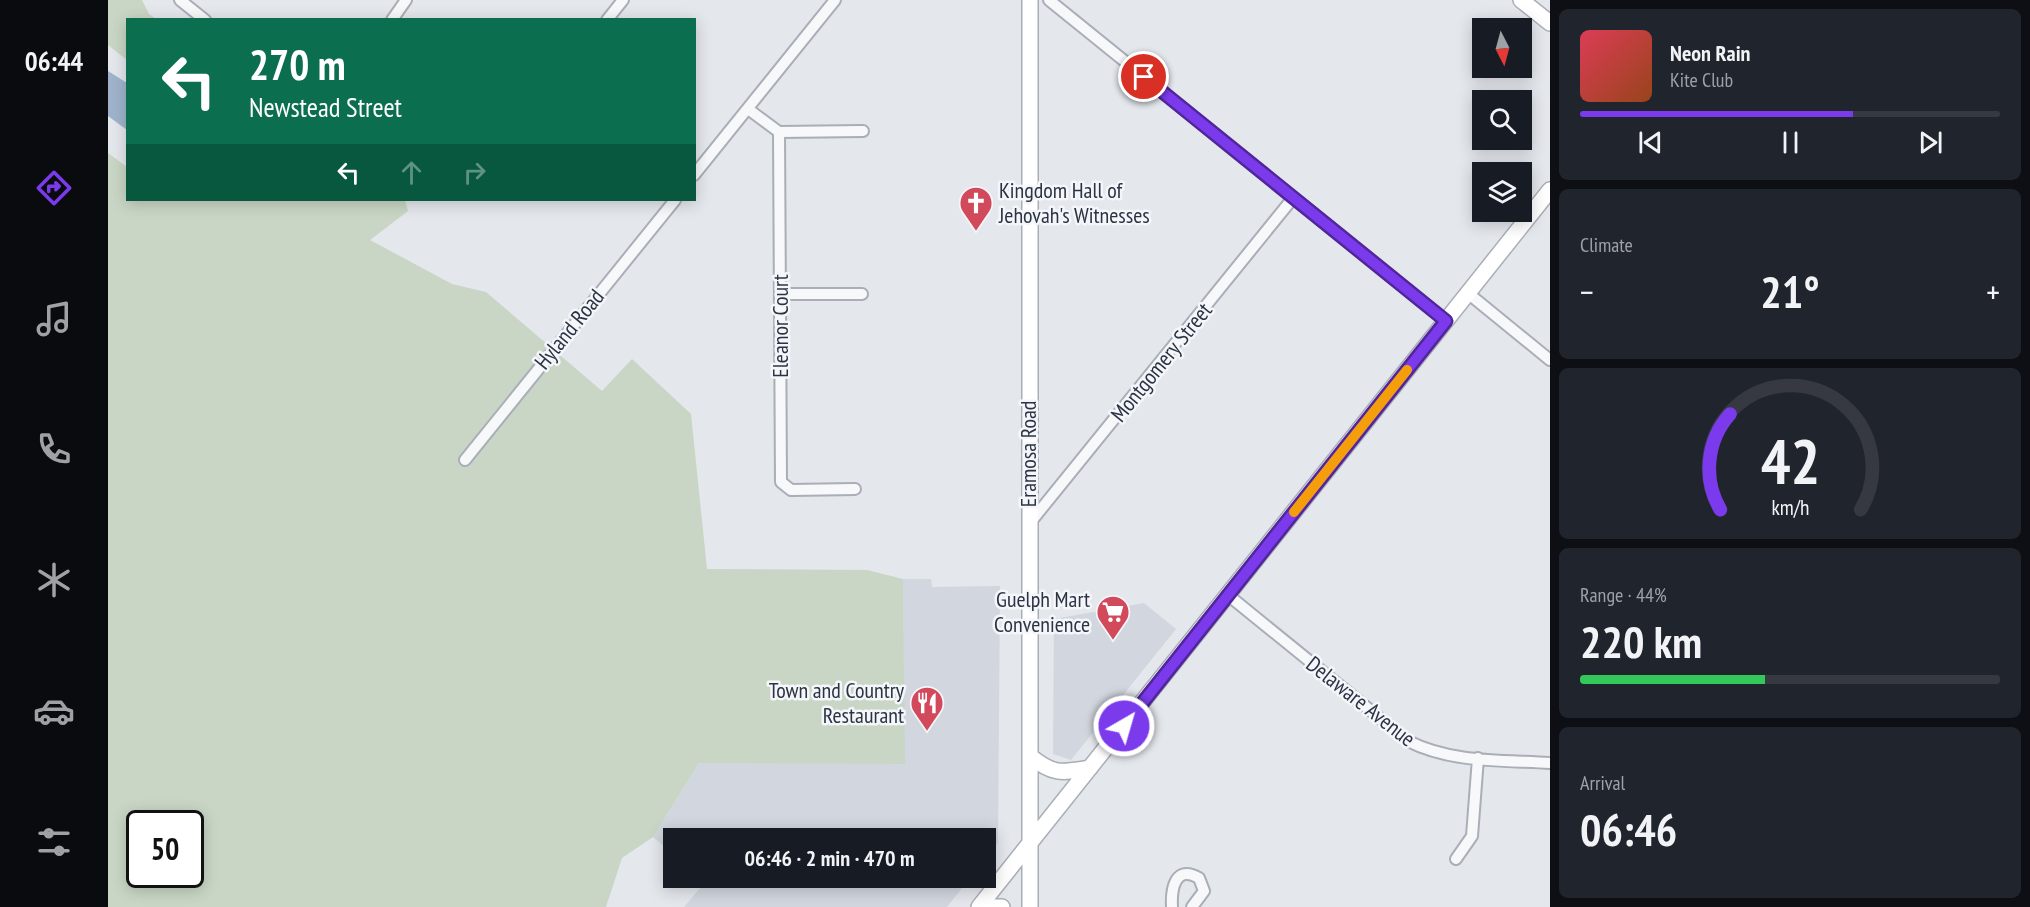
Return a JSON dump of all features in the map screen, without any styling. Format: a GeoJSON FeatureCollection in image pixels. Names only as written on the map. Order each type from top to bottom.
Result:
{"type":"FeatureCollection","features":[{"type":"Feature","properties":{"kind":"main road","name":"Eramosa Road"},"geometry":{"type":"LineString","coordinates":[[1030,0],[1028,525],[1030,907]]}},
{"type":"Feature","properties":{"kind":"main road"},"geometry":{"type":"LineString","coordinates":[[1521,0],[1550,23]]}},
{"type":"Feature","properties":{"kind":"main road"},"geometry":{"type":"LineString","coordinates":[[980,907],[1550,190]]}},
{"type":"Feature","properties":{"kind":"main road"},"geometry":{"type":"LineString","coordinates":[[1030,756],[1048,771],[1065,772],[1090,768]]}},
{"type":"Feature","properties":{"kind":"main road"},"geometry":{"type":"LineString","coordinates":[[985,907],[1002,907]]}},
{"type":"Feature","properties":{"kind":"street"},"geometry":{"type":"LineString","coordinates":[[180,0],[202,18]]}},
{"type":"Feature","properties":{"kind":"street"},"geometry":{"type":"LineString","coordinates":[[393,18],[405,0]]}},
{"type":"Feature","properties":{"kind":"street"},"geometry":{"type":"LineString","coordinates":[[609,18],[623,0]]}},
{"type":"Feature","properties":{"kind":"street"},"geometry":{"type":"LineString","coordinates":[[696,173],[835,0]]}},
{"type":"Feature","properties":{"kind":"street"},"geometry":{"type":"LineString","coordinates":[[1049,0],[1446,321]]}},
{"type":"Feature","properties":{"kind":"street"},"geometry":{"type":"LineString","coordinates":[[748,109],[779,132],[863,131]]}},
{"type":"Feature","properties":{"kind":"street","name":"Eleanor Court"},"geometry":{"type":"LineString","coordinates":[[779,132],[781,482],[791,490],[855,489]]}},
{"type":"Feature","properties":{"kind":"street","name":"Montgomery Street"},"geometry":{"type":"LineString","coordinates":[[1028,525],[1293,198]]}},
{"type":"Feature","properties":{"kind":"street","name":"Hyland Road"},"geometry":{"type":"LineString","coordinates":[[465,459],[674,201]]}},
{"type":"Feature","properties":{"kind":"street"},"geometry":{"type":"LineString","coordinates":[[780,294],[862,294]]}},
{"type":"Feature","properties":{"kind":"street"},"geometry":{"type":"LineString","coordinates":[[1468,294],[1550,360]]}},
{"type":"Feature","properties":{"kind":"street","name":"Delaware Avenue"},"geometry":{"type":"LineString","coordinates":[[1228,595],[1408,741],[1427,751],[1449,756],[1550,763]]}},
{"type":"Feature","properties":{"kind":"street"},"geometry":{"type":"LineString","coordinates":[[1456,859],[1472,836],[1478,758]]}},
{"type":"Feature","properties":{"kind":"street"},"geometry":{"type":"LineString","coordinates":[[1172,907],[1172,884],[1176,879],[1189,874],[1199,878],[1204,891],[1192,907]]}},
{"type":"Feature","properties":{"kind":"shaded area"},"geometry":{"type":"Polygon","coordinates":[[[903,579],[931,579],[932,587],[1000,586],[998,843],[996,846],[996,828],[663,828],[663,846],[653,837],[699,763],[904,763],[903,579]]]}},
{"type":"Feature","properties":{"kind":"shaded area"},"geometry":{"type":"Polygon","coordinates":[[[1144,603],[1176,629],[1071,760],[1053,754],[1054,619],[1144,603]]]}},
{"type":"Feature","properties":{"kind":"shaded area"},"geometry":{"type":"Polygon","coordinates":[[[700,888],[962,888],[947,907],[684,907],[700,888]]]}},
{"type":"Feature","properties":{"kind":"green space"},"geometry":{"type":"Polygon","coordinates":[[[108,0],[142,0],[149,14],[155,18],[126,18],[126,59],[108,45],[108,0]]]}},
{"type":"Feature","properties":{"kind":"green space"},"geometry":{"type":"Polygon","coordinates":[[[108,153],[126,166],[126,201],[405,201],[408,211],[370,240],[452,284],[486,292],[602,391],[632,359],[691,414],[707,569],[867,570],[903,579],[905,764],[699,763],[653,837],[622,858],[606,907],[108,907],[108,153]]]}},
{"type":"Feature","properties":{"kind":"water"},"geometry":{"type":"Polygon","coordinates":[[[108,71],[126,82],[126,129],[108,116],[108,71]]]}},
{"type":"Feature","properties":{"kind":"slow traffic"},"geometry":{"type":"LineString","coordinates":[[1294,512],[1407,370]]}},
{"type":"Feature","properties":{"kind":"place","name":"Kingdom Hall of Jehovah's Witnesses"},"geometry":{"type":"Point","coordinates":[976,232]}},
{"type":"Feature","properties":{"kind":"place","name":"Guelph Mart Convenience"},"geometry":{"type":"Point","coordinates":[1113,641]}},
{"type":"Feature","properties":{"kind":"place","name":"Town and Country Restaurant"},"geometry":{"type":"Point","coordinates":[927,732]}},
{"type":"Feature","properties":{"kind":"route"},"geometry":{"type":"LineString","coordinates":[[1124,726],[1446,321],[1144,77]]}}]}
